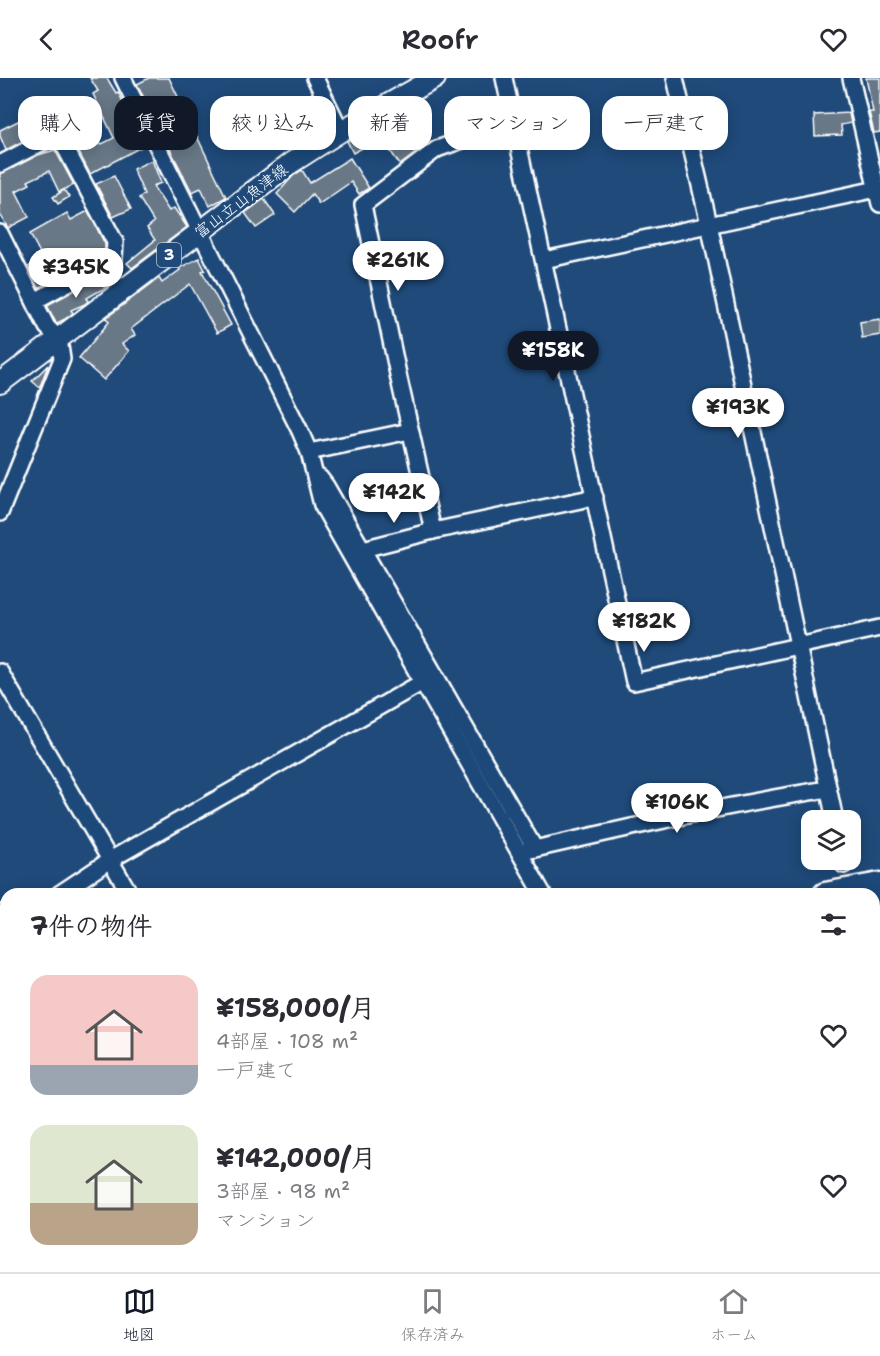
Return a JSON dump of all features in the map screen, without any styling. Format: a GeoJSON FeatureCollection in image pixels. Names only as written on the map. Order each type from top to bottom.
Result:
{"type":"FeatureCollection","features":[{"type":"Feature","properties":{"kind":"highway"},"geometry":{"type":"LineString","coordinates":[[858,888],[880,884]]}},
{"type":"Feature","properties":{"kind":"main road","name":"富山立山魚津線"},"geometry":{"type":"LineString","coordinates":[[0,383],[291,163],[341,130],[435,78]]}},
{"type":"Feature","properties":{"kind":"street"},"geometry":{"type":"LineString","coordinates":[[123,78],[309,452],[322,505],[351,559],[429,678]]}},
{"type":"Feature","properties":{"kind":"street"},"geometry":{"type":"LineString","coordinates":[[315,78],[341,130]]}},
{"type":"Feature","properties":{"kind":"street"},"geometry":{"type":"LineString","coordinates":[[504,78],[509,96]]}},
{"type":"Feature","properties":{"kind":"street"},"geometry":{"type":"LineString","coordinates":[[675,78],[709,224],[833,810]]}},
{"type":"Feature","properties":{"kind":"street"},"geometry":{"type":"LineString","coordinates":[[544,260],[709,224],[879,194],[852,78]]}},
{"type":"Feature","properties":{"kind":"street"},"geometry":{"type":"LineString","coordinates":[[0,164],[58,134],[115,242],[114,258],[35,301]]}},
{"type":"Feature","properties":{"kind":"street"},"geometry":{"type":"LineString","coordinates":[[433,531],[363,205],[437,149],[444,146]]}},
{"type":"Feature","properties":{"kind":"street"},"geometry":{"type":"LineString","coordinates":[[521,150],[634,682],[880,628]]}},
{"type":"Feature","properties":{"kind":"street"},"geometry":{"type":"LineString","coordinates":[[0,234],[47,327],[59,339],[62,359],[0,513]]}},
{"type":"Feature","properties":{"kind":"street"},"geometry":{"type":"LineString","coordinates":[[309,452],[410,431]]}},
{"type":"Feature","properties":{"kind":"street"},"geometry":{"type":"LineString","coordinates":[[314,476],[320,478],[327,486],[363,549],[429,678],[528,851],[541,888]]}},
{"type":"Feature","properties":{"kind":"street"},"geometry":{"type":"LineString","coordinates":[[363,549],[433,531],[594,497]]}},
{"type":"Feature","properties":{"kind":"street"},"geometry":{"type":"LineString","coordinates":[[0,672],[126,888]]}},
{"type":"Feature","properties":{"kind":"street"},"geometry":{"type":"LineString","coordinates":[[68,888],[110,860],[429,678]]}},
{"type":"Feature","properties":{"kind":"street"},"geometry":{"type":"LineString","coordinates":[[528,851],[623,828],[764,799],[828,789]]}},
{"type":"Feature","properties":{"kind":"building"},"geometry":{"type":"Polygon","coordinates":[[[90,78],[107,78],[120,96],[114,96],[114,138],[102,113],[102,96],[93,94],[98,91],[90,78]]]}},
{"type":"Feature","properties":{"kind":"building"},"geometry":{"type":"Polygon","coordinates":[[[149,78],[169,78],[178,96],[143,96],[137,84],[149,78]]]}},
{"type":"Feature","properties":{"kind":"building"},"geometry":{"type":"Polygon","coordinates":[[[866,78],[880,78],[880,132],[874,133],[869,112],[873,112],[866,78]]]}},
{"type":"Feature","properties":{"kind":"building"},"geometry":{"type":"Polygon","coordinates":[[[849,113],[851,123],[841,125],[842,135],[815,136],[814,115],[849,113]]]}},
{"type":"Feature","properties":{"kind":"building"},"geometry":{"type":"Polygon","coordinates":[[[18,121],[18,144],[6,150],[0,130],[18,121]]]}},
{"type":"Feature","properties":{"kind":"building"},"geometry":{"type":"Polygon","coordinates":[[[114,138],[114,150],[135,150],[90,174],[78,150],[102,150],[102,144],[114,138]]]}},
{"type":"Feature","properties":{"kind":"building"},"geometry":{"type":"Polygon","coordinates":[[[198,139],[226,197],[210,206],[201,188],[192,192],[171,150],[198,150],[198,139]]]}},
{"type":"Feature","properties":{"kind":"building"},"geometry":{"type":"Polygon","coordinates":[[[55,150],[74,185],[59,192],[49,171],[28,181],[30,184],[16,191],[29,217],[8,228],[0,214],[0,174],[38,155],[55,150]]]}},
{"type":"Feature","properties":{"kind":"building"},"geometry":{"type":"Polygon","coordinates":[[[394,150],[420,150],[400,165],[391,152],[394,150]]]}},
{"type":"Feature","properties":{"kind":"building"},"geometry":{"type":"Polygon","coordinates":[[[350,158],[369,188],[359,194],[351,182],[319,204],[312,194],[295,212],[277,194],[293,176],[302,170],[310,183],[350,158]]]}},
{"type":"Feature","properties":{"kind":"building"},"geometry":{"type":"Polygon","coordinates":[[[152,160],[161,183],[153,186],[169,211],[174,208],[187,227],[132,268],[127,263],[155,240],[147,228],[154,222],[139,198],[144,194],[133,169],[152,160]]]}},
{"type":"Feature","properties":{"kind":"building"},"geometry":{"type":"Polygon","coordinates":[[[114,176],[131,209],[113,217],[96,184],[114,176]]]}},
{"type":"Feature","properties":{"kind":"building"},"geometry":{"type":"Polygon","coordinates":[[[64,190],[69,197],[58,204],[53,197],[64,190]]]}},
{"type":"Feature","properties":{"kind":"building"},"geometry":{"type":"Polygon","coordinates":[[[264,199],[275,215],[256,228],[245,213],[264,199]]]}},
{"type":"Feature","properties":{"kind":"building"},"geometry":{"type":"Polygon","coordinates":[[[88,211],[105,244],[105,252],[38,288],[28,267],[43,259],[30,234],[67,213],[71,220],[88,211]]]}},
{"type":"Feature","properties":{"kind":"building"},"geometry":{"type":"Polygon","coordinates":[[[199,258],[205,270],[202,271],[231,325],[217,333],[190,284],[131,329],[135,335],[122,344],[129,351],[104,380],[79,358],[109,322],[106,318],[159,278],[162,283],[180,270],[179,268],[199,258]]]}},
{"type":"Feature","properties":{"kind":"building"},"geometry":{"type":"Polygon","coordinates":[[[106,274],[111,284],[87,298],[88,301],[85,304],[71,310],[73,313],[65,319],[57,323],[55,321],[47,305],[106,274]]]}},
{"type":"Feature","properties":{"kind":"building"},"geometry":{"type":"Polygon","coordinates":[[[880,319],[880,335],[862,338],[860,322],[880,319]]]}},
{"type":"Feature","properties":{"kind":"building"},"geometry":{"type":"Polygon","coordinates":[[[48,365],[41,384],[39,387],[32,381],[48,365]]]}}]}
